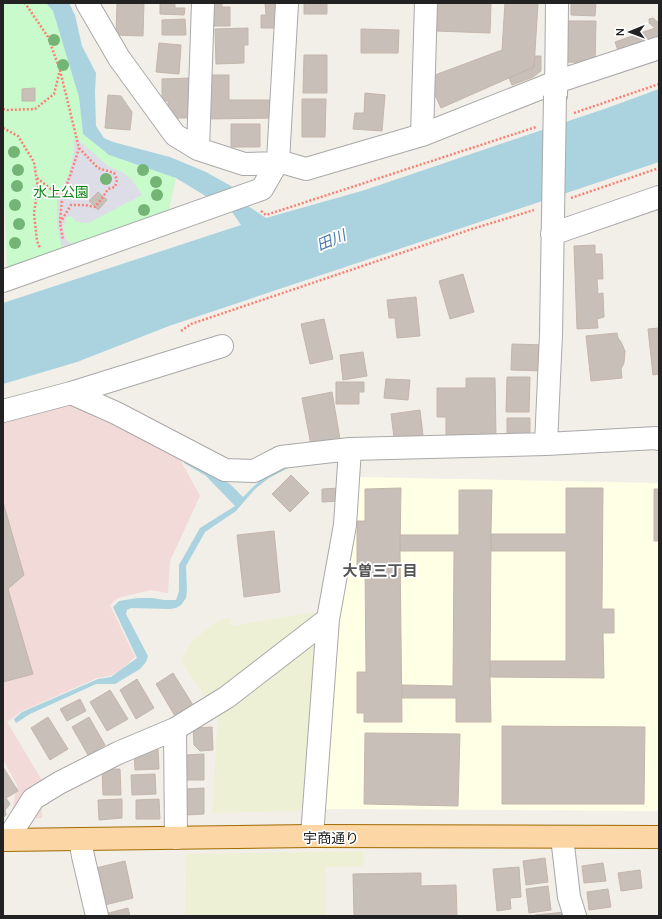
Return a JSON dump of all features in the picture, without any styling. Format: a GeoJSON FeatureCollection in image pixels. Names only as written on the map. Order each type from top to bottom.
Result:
{"type":"FeatureCollection","features":[{"type":"Feature","properties":{"kind":"main road","name":"宇商通り"},"geometry":{"type":"LineString","coordinates":[[5,840],[312,836],[659,837]]}},
{"type":"Feature","properties":{"kind":"street"},"geometry":{"type":"LineString","coordinates":[[87,3],[119,58],[175,135],[198,149],[244,164],[278,162],[306,169],[422,135],[556,89],[659,48]]}},
{"type":"Feature","properties":{"kind":"street"},"geometry":{"type":"LineString","coordinates":[[198,149],[203,3]]}},
{"type":"Feature","properties":{"kind":"street"},"geometry":{"type":"LineString","coordinates":[[3,281],[262,189],[278,162],[287,3]]}},
{"type":"Feature","properties":{"kind":"street"},"geometry":{"type":"LineString","coordinates":[[422,135],[426,3]]}},
{"type":"Feature","properties":{"kind":"street"},"geometry":{"type":"LineString","coordinates":[[546,444],[551,334],[557,3]]}},
{"type":"Feature","properties":{"kind":"street"},"geometry":{"type":"LineString","coordinates":[[552,215],[659,197]]}},
{"type":"Feature","properties":{"kind":"street"},"geometry":{"type":"LineString","coordinates":[[3,411],[71,393],[222,346]]}},
{"type":"Feature","properties":{"kind":"street"},"geometry":{"type":"LineString","coordinates":[[71,393],[116,413],[225,470],[254,471],[281,457],[350,449],[546,444],[659,439]]}},
{"type":"Feature","properties":{"kind":"street"},"geometry":{"type":"LineString","coordinates":[[312,836],[328,619],[345,525],[350,449]]}},
{"type":"Feature","properties":{"kind":"street"},"geometry":{"type":"LineString","coordinates":[[5,840],[33,799],[59,783],[118,753],[174,729],[227,697],[328,619]]}},
{"type":"Feature","properties":{"kind":"street"},"geometry":{"type":"LineString","coordinates":[[174,729],[176,838]]}},
{"type":"Feature","properties":{"kind":"street"},"geometry":{"type":"LineString","coordinates":[[562,837],[569,897],[575,916]]}},
{"type":"Feature","properties":{"kind":"street"},"geometry":{"type":"LineString","coordinates":[[80,839],[97,916]]}},
{"type":"Feature","properties":{"kind":"path"},"geometry":{"type":"LineString","coordinates":[[25,3],[48,37],[60,70],[79,148],[98,168],[114,173],[117,180],[115,186],[108,189],[95,207],[70,205],[60,223]]}},
{"type":"Feature","properties":{"kind":"path"},"geometry":{"type":"LineString","coordinates":[[3,109],[35,109],[54,94],[60,70]]}},
{"type":"Feature","properties":{"kind":"path"},"geometry":{"type":"LineString","coordinates":[[568,115],[659,84]]}},
{"type":"Feature","properties":{"kind":"path"},"geometry":{"type":"LineString","coordinates":[[261,210],[266,215],[536,127]]}},
{"type":"Feature","properties":{"kind":"path"},"geometry":{"type":"LineString","coordinates":[[3,128],[18,136],[34,162],[38,188],[34,213],[37,241],[45,258],[46,266]]}},
{"type":"Feature","properties":{"kind":"path"},"geometry":{"type":"LineString","coordinates":[[73,256],[63,239],[60,223],[62,198],[79,148]]}},
{"type":"Feature","properties":{"kind":"path"},"geometry":{"type":"LineString","coordinates":[[181,331],[191,324],[199,321],[472,229],[552,215],[659,168]]}},
{"type":"Feature","properties":{"kind":"path"},"geometry":{"type":"LineString","coordinates":[[37,178],[62,198]]}},
{"type":"Feature","properties":{"kind":"shaded area"},"geometry":{"type":"Polygon","coordinates":[[[77,139],[108,166],[122,172],[132,180],[142,195],[88,223],[77,222],[71,216],[67,217],[63,227],[66,239],[73,248],[61,252],[61,243],[57,225],[56,193],[60,192],[69,174],[74,149],[74,140],[77,139]]]}},
{"type":"Feature","properties":{"kind":"shaded area"},"geometry":{"type":"Polygon","coordinates":[[[71,400],[175,450],[200,496],[170,561],[168,593],[151,590],[118,598],[110,605],[135,657],[121,670],[110,676],[97,678],[20,712],[7,722],[43,782],[42,818],[10,820],[17,785],[3,759],[3,419],[71,400]]]}},
{"type":"Feature","properties":{"kind":"shaded area"},"geometry":{"type":"Polygon","coordinates":[[[357,477],[659,483],[659,811],[320,809],[333,625],[357,477]]]}},
{"type":"Feature","properties":{"kind":"shaded area"},"geometry":{"type":"Polygon","coordinates":[[[313,612],[313,621],[209,702],[181,661],[192,641],[217,621],[230,617],[231,626],[313,612]]]}},
{"type":"Feature","properties":{"kind":"shaded area"},"geometry":{"type":"Polygon","coordinates":[[[317,637],[303,811],[212,813],[218,710],[317,637]]]}},
{"type":"Feature","properties":{"kind":"shaded area"},"geometry":{"type":"Polygon","coordinates":[[[363,851],[363,866],[325,867],[326,916],[185,916],[186,854],[363,851]]]}},
{"type":"Feature","properties":{"kind":"green space","name":"水上公園"},"geometry":{"type":"Polygon","coordinates":[[[3,3],[46,3],[53,11],[79,97],[83,134],[109,155],[176,178],[167,217],[45,258],[7,267],[3,168],[3,3]]]}},
{"type":"Feature","properties":{"kind":"water","name":"田川"},"geometry":{"type":"Polygon","coordinates":[[[46,3],[69,3],[75,15],[82,46],[96,73],[96,126],[104,138],[113,142],[170,157],[206,172],[231,186],[248,206],[266,218],[365,190],[659,89],[659,162],[169,326],[77,362],[3,384],[3,303],[241,225],[232,212],[176,178],[109,155],[83,134],[79,97],[53,11],[46,3]]]}},
{"type":"Feature","properties":{"kind":"water"},"geometry":{"type":"Polygon","coordinates":[[[186,456],[230,484],[243,497],[267,475],[289,463],[290,467],[269,478],[255,489],[236,511],[205,532],[186,566],[186,598],[181,605],[170,609],[131,608],[127,610],[126,614],[148,656],[146,662],[140,669],[115,684],[96,684],[30,714],[16,723],[14,719],[22,712],[98,679],[111,677],[137,658],[113,607],[119,601],[138,598],[176,600],[179,591],[179,565],[200,528],[235,506],[206,476],[184,463],[186,456]]]}},
{"type":"Feature","properties":{"kind":"building"},"geometry":{"type":"Polygon","coordinates":[[[117,3],[144,3],[143,36],[116,35],[117,3]]]}},
{"type":"Feature","properties":{"kind":"building"},"geometry":{"type":"Polygon","coordinates":[[[160,3],[175,3],[175,8],[185,8],[184,15],[160,14],[160,3]]]}},
{"type":"Feature","properties":{"kind":"building"},"geometry":{"type":"Polygon","coordinates":[[[208,3],[222,3],[222,7],[230,7],[230,26],[207,26],[208,3]]]}},
{"type":"Feature","properties":{"kind":"building"},"geometry":{"type":"Polygon","coordinates":[[[265,3],[276,3],[276,28],[261,28],[261,15],[266,15],[265,3]]]}},
{"type":"Feature","properties":{"kind":"building"},"geometry":{"type":"Polygon","coordinates":[[[304,3],[327,3],[327,14],[304,14],[304,3]]]}},
{"type":"Feature","properties":{"kind":"building"},"geometry":{"type":"Polygon","coordinates":[[[437,3],[491,3],[490,33],[436,31],[437,3]]]}},
{"type":"Feature","properties":{"kind":"building"},"geometry":{"type":"Polygon","coordinates":[[[505,3],[538,3],[534,67],[441,108],[434,93],[435,75],[502,50],[505,3]]]}},
{"type":"Feature","properties":{"kind":"building"},"geometry":{"type":"Polygon","coordinates":[[[571,3],[596,3],[595,16],[571,15],[571,3]]]}},
{"type":"Feature","properties":{"kind":"building"},"geometry":{"type":"Polygon","coordinates":[[[653,18],[659,23],[659,42],[620,56],[615,42],[655,28],[649,23],[649,19],[653,18]]]}},
{"type":"Feature","properties":{"kind":"building"},"geometry":{"type":"Polygon","coordinates":[[[185,19],[186,35],[162,35],[162,20],[185,19]]]}},
{"type":"Feature","properties":{"kind":"building"},"geometry":{"type":"Polygon","coordinates":[[[568,21],[596,21],[595,63],[567,62],[568,21]]]}},
{"type":"Feature","properties":{"kind":"building"},"geometry":{"type":"Polygon","coordinates":[[[248,28],[248,45],[244,45],[244,63],[216,64],[215,29],[248,28]]]}},
{"type":"Feature","properties":{"kind":"building"},"geometry":{"type":"Polygon","coordinates":[[[361,29],[399,30],[398,53],[361,53],[361,29]]]}},
{"type":"Feature","properties":{"kind":"building"},"geometry":{"type":"Polygon","coordinates":[[[159,43],[181,45],[179,74],[156,72],[159,43]]]}},
{"type":"Feature","properties":{"kind":"building"},"geometry":{"type":"Polygon","coordinates":[[[304,55],[327,55],[327,93],[303,93],[304,55]]]}},
{"type":"Feature","properties":{"kind":"building"},"geometry":{"type":"Polygon","coordinates":[[[535,56],[541,56],[541,71],[533,77],[512,85],[509,78],[534,67],[535,56]]]}},
{"type":"Feature","properties":{"kind":"building"},"geometry":{"type":"Polygon","coordinates":[[[207,75],[229,75],[229,100],[272,100],[272,118],[208,119],[207,75]]]}},
{"type":"Feature","properties":{"kind":"building"},"geometry":{"type":"Polygon","coordinates":[[[191,78],[192,99],[188,99],[189,118],[172,118],[172,111],[168,112],[168,101],[162,101],[162,79],[191,78]]]}},
{"type":"Feature","properties":{"kind":"building"},"geometry":{"type":"Polygon","coordinates":[[[35,88],[35,101],[22,101],[22,89],[35,88]]]}},
{"type":"Feature","properties":{"kind":"building"},"geometry":{"type":"Polygon","coordinates":[[[365,93],[385,95],[382,131],[353,129],[355,113],[364,113],[365,93]]]}},
{"type":"Feature","properties":{"kind":"building"},"geometry":{"type":"Polygon","coordinates":[[[108,95],[121,96],[132,112],[130,130],[105,128],[108,95]]]}},
{"type":"Feature","properties":{"kind":"building"},"geometry":{"type":"Polygon","coordinates":[[[302,99],[326,99],[325,137],[302,137],[302,99]]]}},
{"type":"Feature","properties":{"kind":"building"},"geometry":{"type":"Polygon","coordinates":[[[231,124],[260,124],[260,147],[231,147],[231,124]]]}},
{"type":"Feature","properties":{"kind":"building"},"geometry":{"type":"Polygon","coordinates":[[[98,192],[107,200],[98,210],[89,201],[98,192]]]}},
{"type":"Feature","properties":{"kind":"building"},"geometry":{"type":"Polygon","coordinates":[[[595,245],[595,254],[602,254],[603,279],[597,279],[598,294],[603,293],[604,317],[597,319],[598,328],[577,329],[574,246],[595,245]]]}},
{"type":"Feature","properties":{"kind":"building"},"geometry":{"type":"Polygon","coordinates":[[[463,274],[474,312],[450,319],[439,281],[463,274]]]}},
{"type":"Feature","properties":{"kind":"building"},"geometry":{"type":"Polygon","coordinates":[[[416,297],[420,336],[397,338],[395,318],[389,318],[387,300],[416,297]]]}},
{"type":"Feature","properties":{"kind":"building"},"geometry":{"type":"Polygon","coordinates":[[[324,319],[333,359],[310,364],[301,324],[324,319]]]}},
{"type":"Feature","properties":{"kind":"building"},"geometry":{"type":"Polygon","coordinates":[[[659,328],[659,374],[653,375],[648,329],[659,328]]]}},
{"type":"Feature","properties":{"kind":"building"},"geometry":{"type":"Polygon","coordinates":[[[617,333],[625,351],[624,363],[621,369],[622,378],[591,381],[586,336],[617,333]]]}},
{"type":"Feature","properties":{"kind":"building"},"geometry":{"type":"Polygon","coordinates":[[[512,344],[545,345],[544,371],[511,370],[512,344]]]}},
{"type":"Feature","properties":{"kind":"building"},"geometry":{"type":"Polygon","coordinates":[[[363,352],[367,376],[343,380],[340,355],[363,352]]]}},
{"type":"Feature","properties":{"kind":"building"},"geometry":{"type":"Polygon","coordinates":[[[507,377],[530,377],[529,412],[506,412],[507,377]]]}},
{"type":"Feature","properties":{"kind":"building"},"geometry":{"type":"Polygon","coordinates":[[[466,378],[495,378],[496,438],[446,438],[446,417],[437,417],[437,388],[466,388],[466,378]]]}},
{"type":"Feature","properties":{"kind":"building"},"geometry":{"type":"Polygon","coordinates":[[[386,379],[410,380],[408,400],[384,398],[386,379]]]}},
{"type":"Feature","properties":{"kind":"building"},"geometry":{"type":"Polygon","coordinates":[[[336,382],[364,382],[364,392],[359,392],[359,404],[336,404],[336,382]]]}},
{"type":"Feature","properties":{"kind":"building"},"geometry":{"type":"Polygon","coordinates":[[[332,392],[340,439],[311,445],[302,398],[332,392]]]}},
{"type":"Feature","properties":{"kind":"building"},"geometry":{"type":"Polygon","coordinates":[[[420,410],[423,435],[394,438],[391,414],[420,410]]]}},
{"type":"Feature","properties":{"kind":"building"},"geometry":{"type":"Polygon","coordinates":[[[507,418],[530,418],[530,432],[526,435],[507,436],[507,418]]]}},
{"type":"Feature","properties":{"kind":"building"},"geometry":{"type":"Polygon","coordinates":[[[291,475],[309,493],[290,512],[272,494],[291,475]]]}},
{"type":"Feature","properties":{"kind":"building"},"geometry":{"type":"Polygon","coordinates":[[[339,488],[340,501],[322,502],[322,489],[339,488]]]}},
{"type":"Feature","properties":{"kind":"building"},"geometry":{"type":"Polygon","coordinates":[[[401,488],[400,551],[402,722],[364,722],[364,713],[357,713],[357,672],[366,672],[365,565],[357,565],[357,521],[365,521],[365,489],[401,488]]]}},
{"type":"Feature","properties":{"kind":"building"},"geometry":{"type":"Polygon","coordinates":[[[566,488],[603,488],[602,609],[614,609],[614,633],[603,633],[604,678],[490,677],[490,661],[566,661],[566,551],[491,551],[491,534],[566,534],[566,488]]]}},
{"type":"Feature","properties":{"kind":"building"},"geometry":{"type":"Polygon","coordinates":[[[654,489],[659,489],[659,541],[654,541],[654,489]]]}},
{"type":"Feature","properties":{"kind":"building"},"geometry":{"type":"Polygon","coordinates":[[[459,490],[492,490],[491,722],[456,722],[456,698],[402,698],[402,685],[453,686],[454,551],[400,551],[400,535],[459,535],[459,490]]]}},
{"type":"Feature","properties":{"kind":"building"},"geometry":{"type":"Polygon","coordinates":[[[3,502],[24,575],[8,589],[33,674],[3,682],[3,502]]]}},
{"type":"Feature","properties":{"kind":"building"},"geometry":{"type":"Polygon","coordinates":[[[274,531],[280,592],[244,597],[237,535],[274,531]]]}},
{"type":"Feature","properties":{"kind":"building"},"geometry":{"type":"Polygon","coordinates":[[[173,673],[193,705],[175,716],[156,684],[173,673]]]}},
{"type":"Feature","properties":{"kind":"building"},"geometry":{"type":"Polygon","coordinates":[[[137,679],[154,708],[136,719],[120,690],[137,679]]]}},
{"type":"Feature","properties":{"kind":"building"},"geometry":{"type":"Polygon","coordinates":[[[110,690],[128,719],[107,731],[90,702],[110,690]]]}},
{"type":"Feature","properties":{"kind":"building"},"geometry":{"type":"Polygon","coordinates":[[[80,699],[86,711],[67,721],[60,709],[80,699]]]}},
{"type":"Feature","properties":{"kind":"building"},"geometry":{"type":"Polygon","coordinates":[[[48,717],[68,749],[50,760],[31,728],[48,717]]]}},
{"type":"Feature","properties":{"kind":"building"},"geometry":{"type":"Polygon","coordinates":[[[89,717],[105,745],[88,755],[72,727],[89,717]]]}},
{"type":"Feature","properties":{"kind":"building"},"geometry":{"type":"Polygon","coordinates":[[[502,726],[645,727],[644,804],[502,804],[502,726]]]}},
{"type":"Feature","properties":{"kind":"building"},"geometry":{"type":"Polygon","coordinates":[[[212,727],[213,750],[200,751],[194,745],[193,728],[212,727]]]}},
{"type":"Feature","properties":{"kind":"building"},"geometry":{"type":"Polygon","coordinates":[[[365,733],[460,734],[458,806],[364,804],[365,733]]]}},
{"type":"Feature","properties":{"kind":"building"},"geometry":{"type":"Polygon","coordinates":[[[158,749],[159,769],[135,770],[134,750],[158,749]]]}},
{"type":"Feature","properties":{"kind":"building"},"geometry":{"type":"Polygon","coordinates":[[[204,754],[204,780],[186,780],[186,755],[204,754]]]}},
{"type":"Feature","properties":{"kind":"building"},"geometry":{"type":"Polygon","coordinates":[[[3,767],[18,791],[6,798],[10,804],[5,810],[6,815],[3,818],[3,767]]]}},
{"type":"Feature","properties":{"kind":"building"},"geometry":{"type":"Polygon","coordinates":[[[102,769],[120,769],[121,795],[103,795],[102,769]]]}},
{"type":"Feature","properties":{"kind":"building"},"geometry":{"type":"Polygon","coordinates":[[[155,774],[156,794],[132,795],[131,775],[155,774]]]}},
{"type":"Feature","properties":{"kind":"building"},"geometry":{"type":"Polygon","coordinates":[[[204,788],[204,814],[186,815],[186,789],[204,788]]]}},
{"type":"Feature","properties":{"kind":"building"},"geometry":{"type":"Polygon","coordinates":[[[122,799],[122,818],[99,820],[98,800],[122,799]]]}},
{"type":"Feature","properties":{"kind":"building"},"geometry":{"type":"Polygon","coordinates":[[[159,799],[160,819],[136,819],[136,800],[159,799]]]}},
{"type":"Feature","properties":{"kind":"building"},"geometry":{"type":"Polygon","coordinates":[[[545,858],[548,882],[526,885],[523,861],[545,858]]]}},
{"type":"Feature","properties":{"kind":"building"},"geometry":{"type":"Polygon","coordinates":[[[125,861],[133,898],[105,905],[96,868],[125,861]]]}},
{"type":"Feature","properties":{"kind":"building"},"geometry":{"type":"Polygon","coordinates":[[[603,863],[606,881],[584,883],[582,866],[603,863]]]}},
{"type":"Feature","properties":{"kind":"building"},"geometry":{"type":"Polygon","coordinates":[[[519,867],[521,897],[510,898],[511,909],[497,911],[493,869],[519,867]]]}},
{"type":"Feature","properties":{"kind":"building"},"geometry":{"type":"Polygon","coordinates":[[[640,870],[642,888],[621,891],[618,873],[640,870]]]}},
{"type":"Feature","properties":{"kind":"building"},"geometry":{"type":"Polygon","coordinates":[[[421,873],[421,886],[456,885],[457,916],[354,916],[353,874],[421,873]]]}},
{"type":"Feature","properties":{"kind":"building"},"geometry":{"type":"Polygon","coordinates":[[[548,886],[551,910],[529,913],[526,889],[548,886]]]}},
{"type":"Feature","properties":{"kind":"building"},"geometry":{"type":"Polygon","coordinates":[[[608,889],[611,907],[589,910],[587,892],[608,889]]]}},
{"type":"Feature","properties":{"kind":"building"},"geometry":{"type":"Polygon","coordinates":[[[128,908],[130,916],[106,916],[105,914],[128,908]]]}},
{"type":"Feature","properties":{"kind":"building"},"geometry":{"type":"Polygon","coordinates":[[[565,912],[565,916],[535,916],[535,915],[565,912]]]}},
{"type":"Feature","properties":{"kind":"district","name":"大曽三丁目"},"geometry":{"type":"Point","coordinates":[380,570]}}]}
